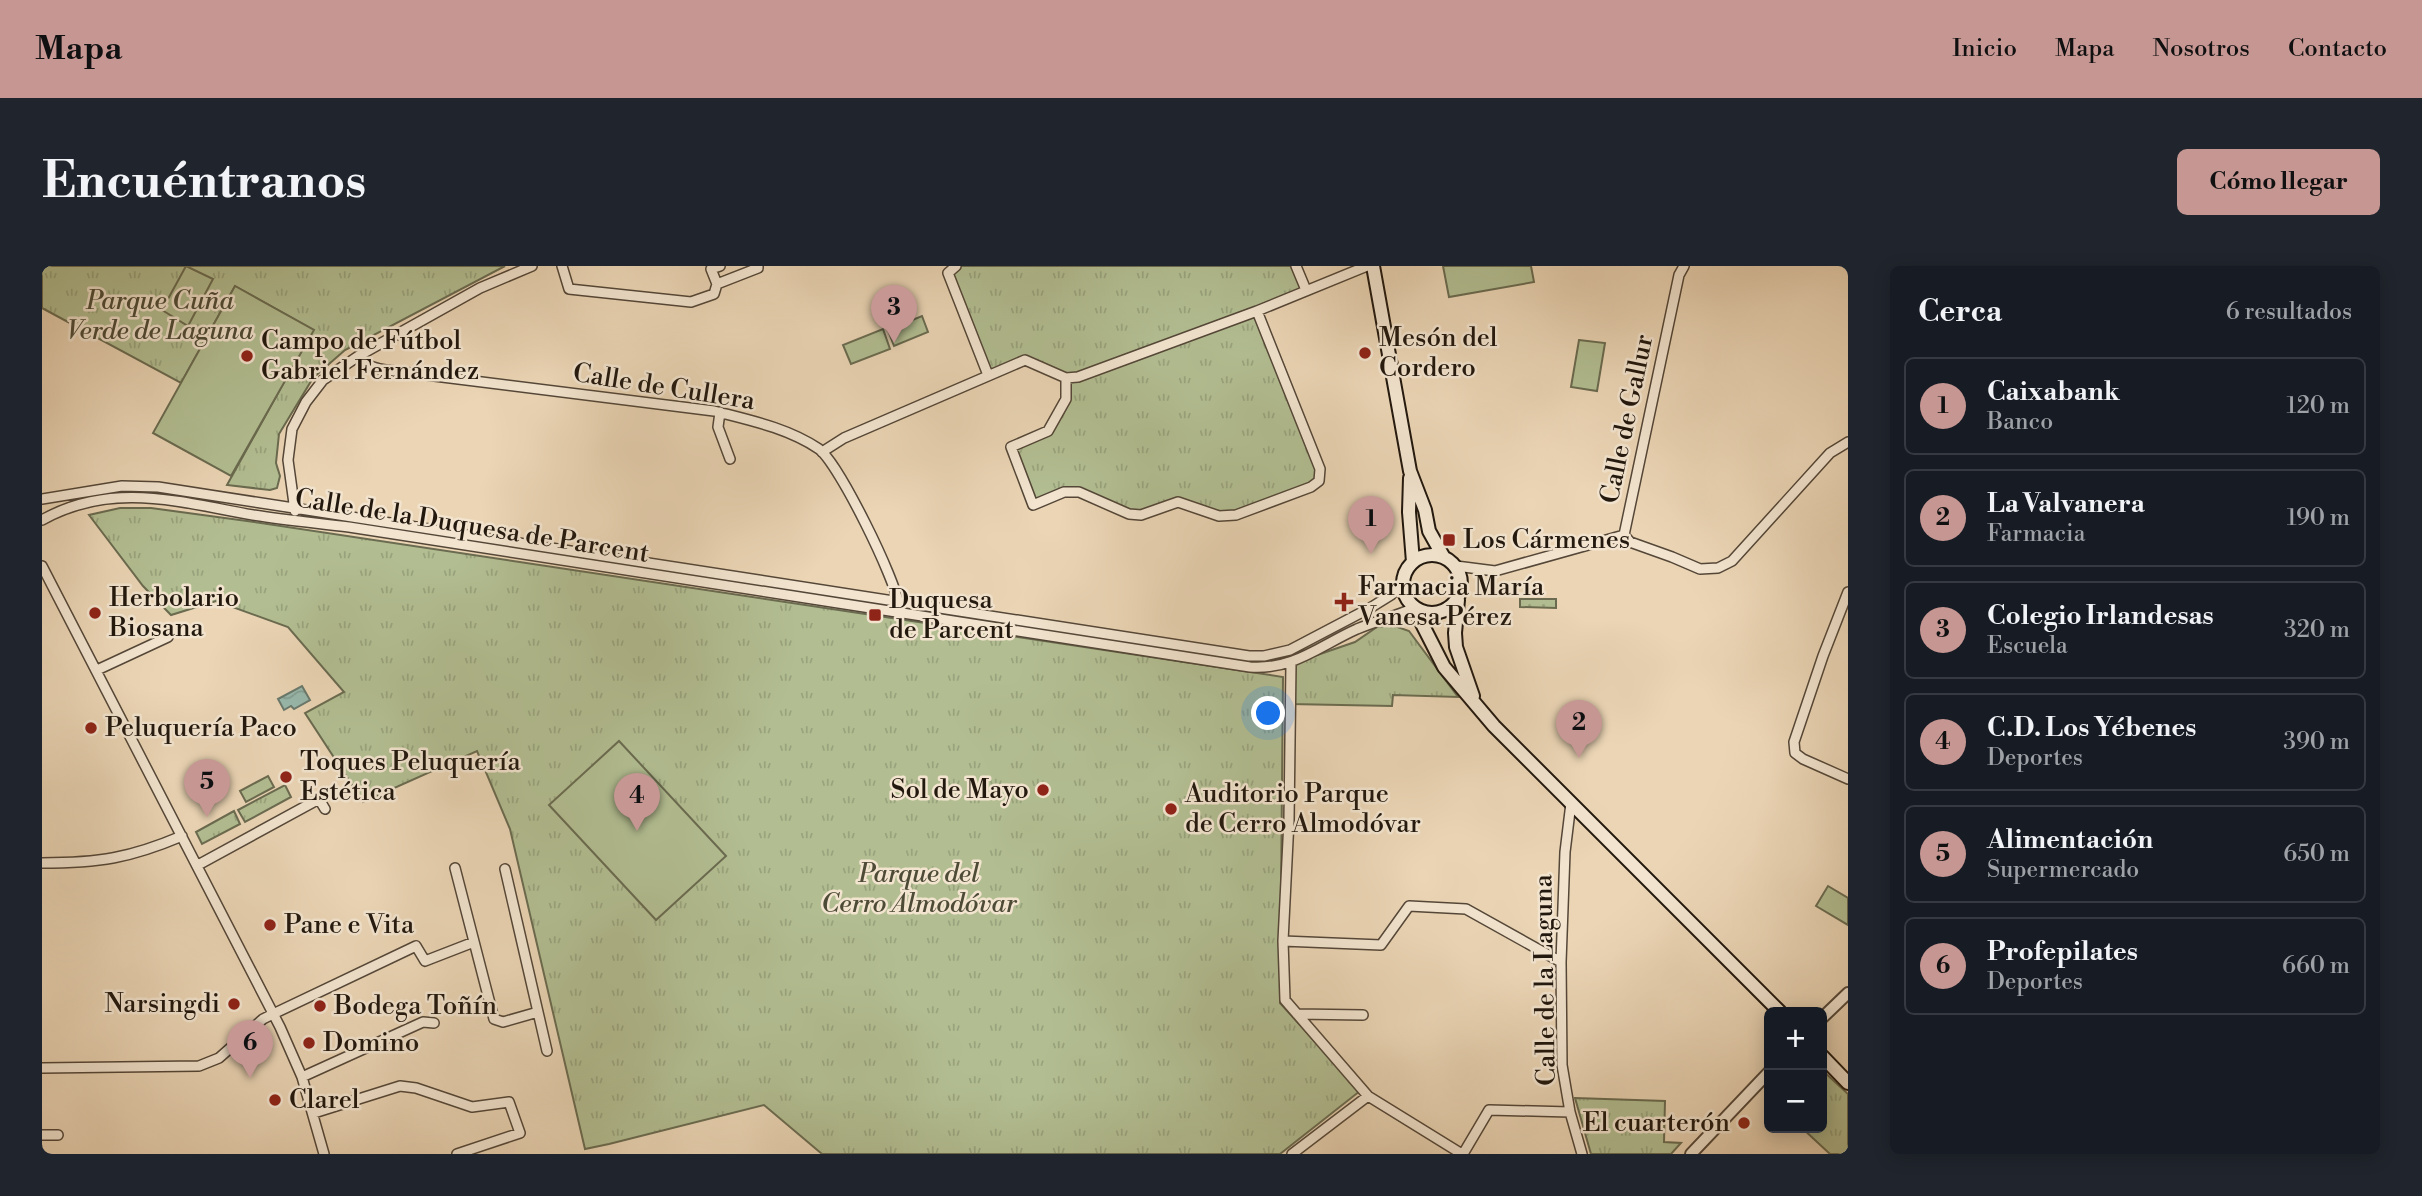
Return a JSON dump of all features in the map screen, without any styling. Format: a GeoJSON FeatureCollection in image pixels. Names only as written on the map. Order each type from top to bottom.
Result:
{"type":"FeatureCollection","features":[{"type":"Feature","properties":{"kind":"main road"},"geometry":{"type":"LineString","coordinates":[[1373,266],[1410,471],[1429,531],[1443,556],[1456,566],[1462,586],[1458,600],[1456,647],[1477,706]]}},
{"type":"Feature","properties":{"kind":"main road"},"geometry":{"type":"LineString","coordinates":[[1410,471],[1409,512],[1413,562]]}},
{"type":"Feature","properties":{"kind":"main road"},"geometry":{"type":"LineString","coordinates":[[1443,556],[1427,555],[1413,562],[1406,570],[1403,591],[1415,608],[1444,667],[1477,706],[1571,803],[1775,1007]]}},
{"type":"Feature","properties":{"kind":"main road"},"geometry":{"type":"LineString","coordinates":[[1415,608],[1438,614],[1449,609],[1458,600]]}},
{"type":"Feature","properties":{"kind":"main road"},"geometry":{"type":"LineString","coordinates":[[1827,1061],[1848,1083]]}},
{"type":"Feature","properties":{"kind":"street"},"geometry":{"type":"LineString","coordinates":[[257,515],[293,515],[297,508],[288,460],[292,429],[306,402],[323,380],[360,355],[480,288],[532,266]]}},
{"type":"Feature","properties":{"kind":"street"},"geometry":{"type":"LineString","coordinates":[[562,266],[569,289],[691,302],[714,294],[717,285],[711,269],[720,266]]}},
{"type":"Feature","properties":{"kind":"street"},"geometry":{"type":"LineString","coordinates":[[717,285],[758,266]]}},
{"type":"Feature","properties":{"kind":"street"},"geometry":{"type":"LineString","coordinates":[[956,266],[948,273],[988,375]]}},
{"type":"Feature","properties":{"kind":"street"},"geometry":{"type":"LineString","coordinates":[[1296,266],[1306,290]]}},
{"type":"Feature","properties":{"kind":"street"},"geometry":{"type":"LineString","coordinates":[[900,613],[898,600],[870,534],[833,465],[822,452],[840,439],[1025,360],[1066,378],[1079,377],[1257,311],[1367,266]]}},
{"type":"Feature","properties":{"kind":"street","name":"Calle de Gallur"},"geometry":{"type":"LineString","coordinates":[[1456,566],[1495,571],[1623,535],[1679,275],[1684,266]]}},
{"type":"Feature","properties":{"kind":"street"},"geometry":{"type":"LineString","coordinates":[[1066,378],[1066,398],[1048,431],[1011,447],[1033,505],[1064,492],[1079,492],[1129,514],[1141,515],[1178,502],[1219,516],[1236,515],[1311,487],[1319,481],[1320,469],[1257,311]]}},
{"type":"Feature","properties":{"kind":"street","name":"Calle de Cullera"},"geometry":{"type":"LineString","coordinates":[[360,355],[372,368],[720,412],[757,422],[807,442],[822,452]]}},
{"type":"Feature","properties":{"kind":"street"},"geometry":{"type":"LineString","coordinates":[[720,412],[718,427],[730,459]]}},
{"type":"Feature","properties":{"kind":"street"},"geometry":{"type":"LineString","coordinates":[[1623,535],[1630,542],[1700,569],[1718,568],[1732,561],[1830,453],[1848,442]]}},
{"type":"Feature","properties":{"kind":"street","name":"Calle de la Duquesa de Parcent"},"geometry":{"type":"LineString","coordinates":[[42,499],[122,486],[158,487],[1264,656],[1290,650],[1361,614],[1391,594],[1403,580]]}},
{"type":"Feature","properties":{"kind":"street","name":"Calle de la Duquesa de Parcent"},"geometry":{"type":"LineString","coordinates":[[42,520],[55,513],[122,496],[158,498],[1250,667],[1267,668],[1291,663],[1376,621],[1415,608]]}},
{"type":"Feature","properties":{"kind":"street"},"geometry":{"type":"LineString","coordinates":[[42,566],[273,1014],[302,1077],[324,1154]]}},
{"type":"Feature","properties":{"kind":"street"},"geometry":{"type":"LineString","coordinates":[[1848,592],[1794,742],[1795,753],[1803,759],[1848,779]]}},
{"type":"Feature","properties":{"kind":"street"},"geometry":{"type":"LineString","coordinates":[[97,670],[168,637]]}},
{"type":"Feature","properties":{"kind":"street"},"geometry":{"type":"LineString","coordinates":[[1291,663],[1289,820],[1283,941],[1285,1000],[1368,1096],[1462,1154],[1489,1110],[1570,1112]]}},
{"type":"Feature","properties":{"kind":"street"},"geometry":{"type":"LineString","coordinates":[[198,864],[319,799],[325,809]]}},
{"type":"Feature","properties":{"kind":"street","name":"Calle de la Laguna"},"geometry":{"type":"LineString","coordinates":[[1571,803],[1565,852],[1561,962],[1562,1065],[1570,1112],[1582,1154]]}},
{"type":"Feature","properties":{"kind":"street"},"geometry":{"type":"LineString","coordinates":[[42,863],[82,863],[117,858],[145,852],[182,836]]}},
{"type":"Feature","properties":{"kind":"street"},"geometry":{"type":"LineString","coordinates":[[454,868],[494,1019],[503,1022],[538,1012]]}},
{"type":"Feature","properties":{"kind":"street"},"geometry":{"type":"LineString","coordinates":[[505,869],[547,1051]]}},
{"type":"Feature","properties":{"kind":"street"},"geometry":{"type":"LineString","coordinates":[[1283,941],[1381,945],[1409,906],[1465,909],[1561,962]]}},
{"type":"Feature","properties":{"kind":"street"},"geometry":{"type":"LineString","coordinates":[[415,935],[416,946],[425,961],[474,942]]}},
{"type":"Feature","properties":{"kind":"street"},"geometry":{"type":"LineString","coordinates":[[42,1068],[199,1066],[219,1058],[273,1014],[416,946]]}},
{"type":"Feature","properties":{"kind":"street"},"geometry":{"type":"LineString","coordinates":[[1827,1013],[1848,993]]}},
{"type":"Feature","properties":{"kind":"street"},"geometry":{"type":"LineString","coordinates":[[1297,1013],[1363,1015]]}},
{"type":"Feature","properties":{"kind":"street"},"geometry":{"type":"LineString","coordinates":[[302,1077],[423,1022],[434,1023]]}},
{"type":"Feature","properties":{"kind":"street"},"geometry":{"type":"LineString","coordinates":[[1691,1154],[1764,1077]]}},
{"type":"Feature","properties":{"kind":"street"},"geometry":{"type":"LineString","coordinates":[[314,1113],[400,1086],[416,1088],[472,1107],[509,1102],[520,1133],[457,1154]]}},
{"type":"Feature","properties":{"kind":"street"},"geometry":{"type":"LineString","coordinates":[[1293,1154],[1368,1096]]}},
{"type":"Feature","properties":{"kind":"street"},"geometry":{"type":"LineString","coordinates":[[42,1135],[58,1135]]}},
{"type":"Feature","properties":{"kind":"green space","name":"Parque Cuña Verde de Laguna"},"geometry":{"type":"Polygon","coordinates":[[[42,266],[505,266],[345,350],[313,378],[279,434],[276,463],[280,476],[277,488],[270,490],[227,485],[313,330],[235,286],[181,383],[42,308],[42,266]]]}},
{"type":"Feature","properties":{"kind":"green space"},"geometry":{"type":"Polygon","coordinates":[[[186,266],[213,279],[188,326],[162,310],[186,266]]]}},
{"type":"Feature","properties":{"kind":"green space"},"geometry":{"type":"Polygon","coordinates":[[[956,266],[1296,266],[1306,290],[1258,311],[1320,469],[1319,481],[1219,516],[1178,502],[1141,515],[1079,492],[1033,505],[1011,447],[1048,431],[1066,399],[1066,378],[1025,360],[988,375],[948,273],[956,266]]]}},
{"type":"Feature","properties":{"kind":"green space"},"geometry":{"type":"Polygon","coordinates":[[[1443,266],[1531,266],[1534,282],[1449,297],[1443,266]]]}},
{"type":"Feature","properties":{"kind":"green space","name":"Campo de Fútbol Gabriel Fernández"},"geometry":{"type":"Polygon","coordinates":[[[235,286],[314,330],[231,476],[153,433],[235,286]]]}},
{"type":"Feature","properties":{"kind":"green space"},"geometry":{"type":"Polygon","coordinates":[[[922,316],[928,332],[894,346],[888,330],[922,316]]]}},
{"type":"Feature","properties":{"kind":"green space"},"geometry":{"type":"Polygon","coordinates":[[[883,329],[890,349],[851,364],[843,345],[883,329]]]}},
{"type":"Feature","properties":{"kind":"green space"},"geometry":{"type":"Polygon","coordinates":[[[1579,340],[1605,343],[1597,391],[1571,387],[1579,340]]]}},
{"type":"Feature","properties":{"kind":"green space","name":"Parque del Cerro Almodóvar"},"geometry":{"type":"Polygon","coordinates":[[[120,508],[151,508],[247,521],[1283,677],[1280,1003],[1360,1091],[1280,1154],[822,1154],[764,1105],[585,1149],[510,829],[477,751],[363,802],[305,713],[344,692],[288,627],[216,601],[171,615],[143,586],[89,515],[120,508]]]}},
{"type":"Feature","properties":{"kind":"green space"},"geometry":{"type":"Polygon","coordinates":[[[1520,599],[1556,599],[1556,608],[1520,607],[1520,599]]]}},
{"type":"Feature","properties":{"kind":"green space"},"geometry":{"type":"Polygon","coordinates":[[[1392,625],[1409,631],[1458,697],[1393,695],[1392,706],[1290,704],[1291,664],[1355,642],[1377,627],[1392,625]]]}},
{"type":"Feature","properties":{"kind":"green space"},"geometry":{"type":"Polygon","coordinates":[[[619,741],[726,856],[656,920],[549,805],[619,741]]]}},
{"type":"Feature","properties":{"kind":"green space"},"geometry":{"type":"Polygon","coordinates":[[[268,776],[274,787],[246,802],[240,791],[268,776]]]}},
{"type":"Feature","properties":{"kind":"green space"},"geometry":{"type":"Polygon","coordinates":[[[285,785],[291,797],[245,822],[238,810],[285,785]]]}},
{"type":"Feature","properties":{"kind":"green space"},"geometry":{"type":"Polygon","coordinates":[[[234,811],[240,824],[202,844],[196,832],[234,811]]]}},
{"type":"Feature","properties":{"kind":"green space"},"geometry":{"type":"Polygon","coordinates":[[[1828,886],[1848,898],[1848,925],[1816,906],[1828,886]]]}},
{"type":"Feature","properties":{"kind":"green space"},"geometry":{"type":"Polygon","coordinates":[[[1827,1075],[1848,1094],[1848,1154],[1830,1154],[1807,1133],[1827,1133],[1827,1075]]]}},
{"type":"Feature","properties":{"kind":"green space"},"geometry":{"type":"Polygon","coordinates":[[[1575,1098],[1665,1101],[1664,1142],[1681,1143],[1671,1154],[1591,1154],[1575,1098]]]}},
{"type":"Feature","properties":{"kind":"water"},"geometry":{"type":"Polygon","coordinates":[[[302,686],[310,700],[294,709],[291,706],[284,710],[278,699],[302,686]]]}},
{"type":"Feature","properties":{"kind":"place","name":"Colegio Irlandesas"},"geometry":{"type":"Point","coordinates":[894,343]}},
{"type":"Feature","properties":{"kind":"place","name":"Mesón del Cordero"},"geometry":{"type":"Point","coordinates":[1365,353]}},
{"type":"Feature","properties":{"kind":"place","name":"Campo de Fútbol Gabriel Fernández"},"geometry":{"type":"Point","coordinates":[247,356]}},
{"type":"Feature","properties":{"kind":"place","name":"Los Cármenes"},"geometry":{"type":"Point","coordinates":[1449,540]}},
{"type":"Feature","properties":{"kind":"place","name":"Caixabank"},"geometry":{"type":"Point","coordinates":[1371,554]}},
{"type":"Feature","properties":{"kind":"place","name":"Farmacia María Vanesa Pérez"},"geometry":{"type":"Point","coordinates":[1344,602]}},
{"type":"Feature","properties":{"kind":"place","name":"Herbolario Biosana"},"geometry":{"type":"Point","coordinates":[95,613]}},
{"type":"Feature","properties":{"kind":"place","name":"Duquesa de Parcent"},"geometry":{"type":"Point","coordinates":[875,615]}},
{"type":"Feature","properties":{"kind":"place","name":"Peluquería Paco"},"geometry":{"type":"Point","coordinates":[91,728]}},
{"type":"Feature","properties":{"kind":"place","name":"La Valvanera"},"geometry":{"type":"Point","coordinates":[1579,758]}},
{"type":"Feature","properties":{"kind":"place","name":"Toques Peluquería Estética"},"geometry":{"type":"Point","coordinates":[286,777]}},
{"type":"Feature","properties":{"kind":"place","name":"Sol de Mayo"},"geometry":{"type":"Point","coordinates":[1043,790]}},
{"type":"Feature","properties":{"kind":"place","name":"Auditorio Parque de Cerro Almodóvar"},"geometry":{"type":"Point","coordinates":[1171,809]}},
{"type":"Feature","properties":{"kind":"place","name":"Alimentación"},"geometry":{"type":"Point","coordinates":[207,817]}},
{"type":"Feature","properties":{"kind":"place","name":"C.D. Los Yébenes"},"geometry":{"type":"Point","coordinates":[637,831]}},
{"type":"Feature","properties":{"kind":"place","name":"Pane e Vita"},"geometry":{"type":"Point","coordinates":[270,925]}},
{"type":"Feature","properties":{"kind":"place","name":"Narsingdi"},"geometry":{"type":"Point","coordinates":[234,1004]}},
{"type":"Feature","properties":{"kind":"place","name":"Bodega Toñín"},"geometry":{"type":"Point","coordinates":[320,1006]}},
{"type":"Feature","properties":{"kind":"place","name":"Domino"},"geometry":{"type":"Point","coordinates":[309,1043]}},
{"type":"Feature","properties":{"kind":"place","name":"Profepilates"},"geometry":{"type":"Point","coordinates":[250,1078]}},
{"type":"Feature","properties":{"kind":"place","name":"Clarel"},"geometry":{"type":"Point","coordinates":[275,1100]}},
{"type":"Feature","properties":{"kind":"place","name":"El cuarterón"},"geometry":{"type":"Point","coordinates":[1744,1123]}}]}
